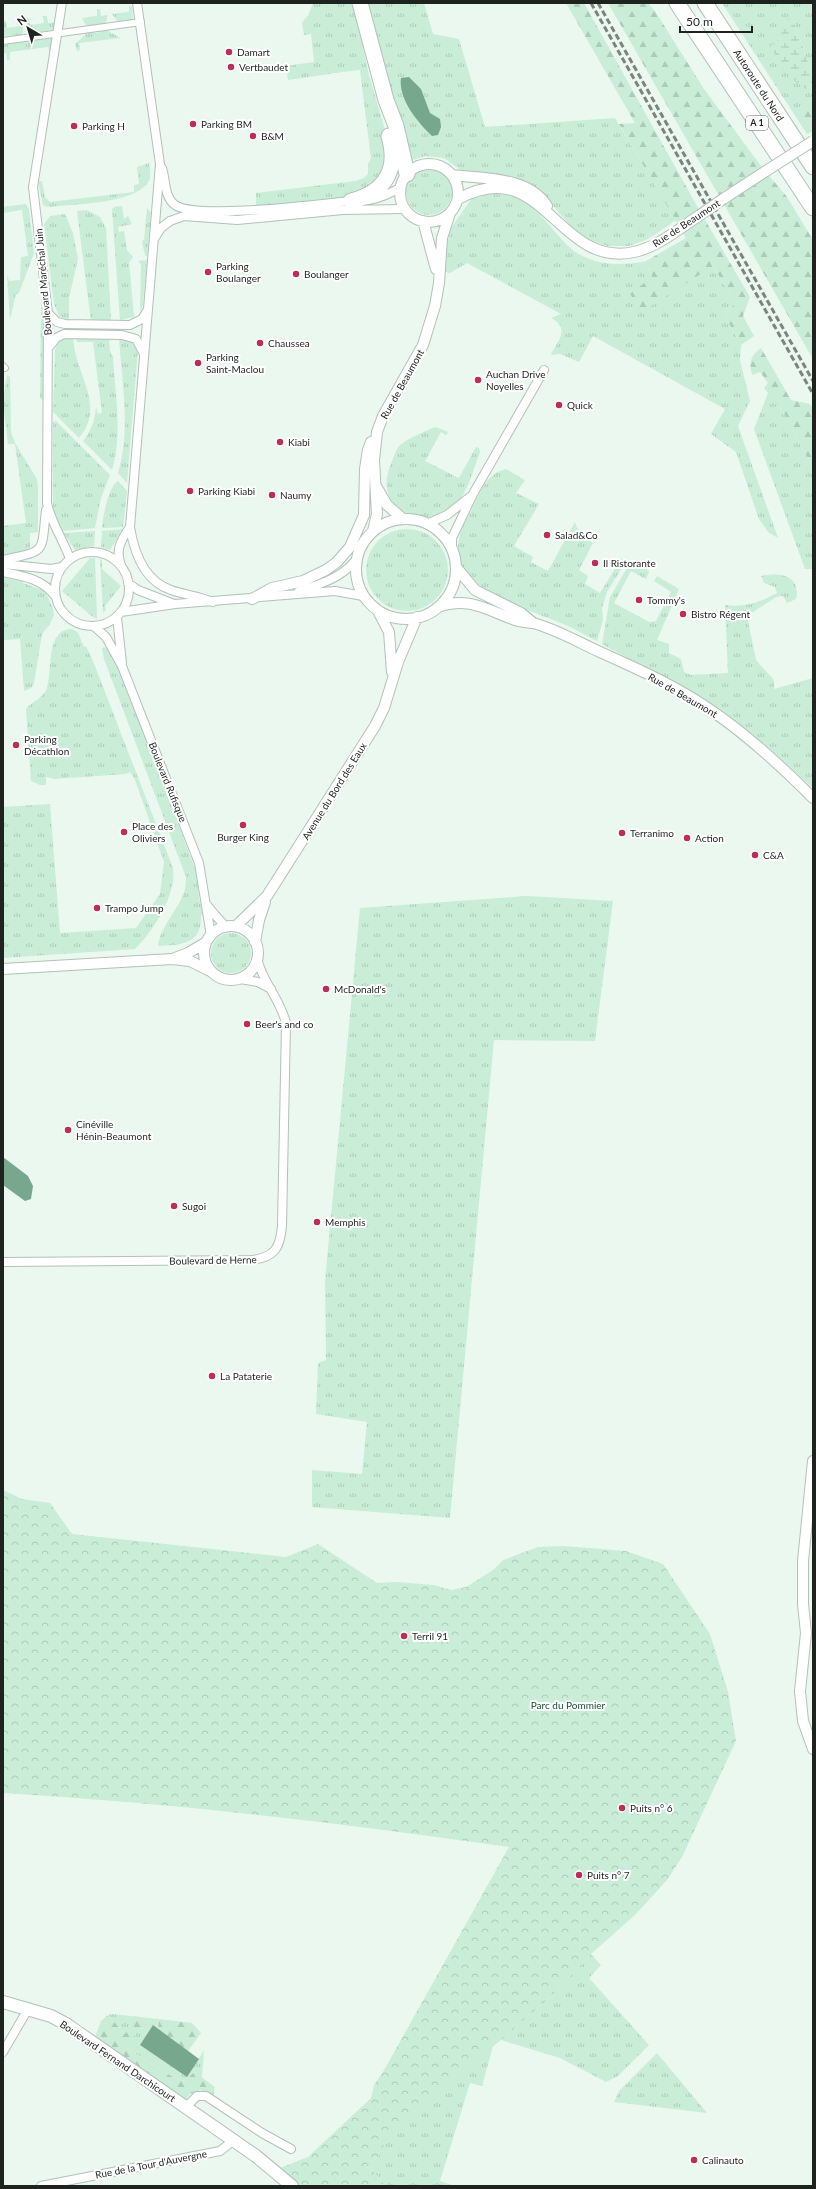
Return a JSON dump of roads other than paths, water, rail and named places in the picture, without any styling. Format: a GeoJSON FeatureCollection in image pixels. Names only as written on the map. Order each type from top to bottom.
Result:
{"type":"FeatureCollection","features":[{"type":"Feature","properties":{"kind":"highway"},"geometry":{"type":"LineString","coordinates":[[360,3],[386,100],[396,126],[407,174]]}},
{"type":"Feature","properties":{"kind":"highway","name":"A 1"},"geometry":{"type":"LineString","coordinates":[[677,3],[813,208]]}},
{"type":"Feature","properties":{"kind":"highway","name":"Autoroute du Nord"},"geometry":{"type":"LineString","coordinates":[[705,3],[813,167]]}},
{"type":"Feature","properties":{"kind":"highway"},"geometry":{"type":"LineString","coordinates":[[351,201],[366,197],[380,186],[392,165],[392,146],[383,115],[386,100]]}},
{"type":"Feature","properties":{"kind":"main road","name":"Boulevard Fernand Darchicourt"},"geometry":{"type":"LineString","coordinates":[[3,2002],[51,2016],[66,2024],[234,2140],[288,2183]]}},
{"type":"Feature","properties":{"kind":"street","name":"Boulevard Maréchal Juin"},"geometry":{"type":"LineString","coordinates":[[62,3],[33,187],[48,312],[47,503],[50,517],[66,547],[70,559]]}},
{"type":"Feature","properties":{"kind":"street"},"geometry":{"type":"LineString","coordinates":[[137,3],[141,22],[160,164],[168,196],[175,204],[184,208],[214,212],[351,201],[364,202],[378,199],[400,188]]}},
{"type":"Feature","properties":{"kind":"street"},"geometry":{"type":"LineString","coordinates":[[3,41],[141,22]]}},
{"type":"Feature","properties":{"kind":"street","name":"Rue de Beaumont"},"geometry":{"type":"LineString","coordinates":[[452,175],[500,179],[520,185],[538,195],[569,234],[586,246],[600,251],[617,253],[634,252],[651,246],[813,141]]}},
{"type":"Feature","properties":{"kind":"street"},"geometry":{"type":"LineString","coordinates":[[160,164],[130,527],[138,560],[143,568],[158,583],[168,589],[213,602]]}},
{"type":"Feature","properties":{"kind":"street"},"geometry":{"type":"LineString","coordinates":[[433,164],[447,169],[452,175],[458,186],[458,199],[450,213],[437,221],[423,221],[413,217],[405,209],[400,195],[400,188],[407,174],[419,166],[433,164]]}},
{"type":"Feature","properties":{"kind":"street","name":"Rue de Beaumont"},"geometry":{"type":"LineString","coordinates":[[458,199],[483,188],[509,189],[540,205],[555,218]]}},
{"type":"Feature","properties":{"kind":"street"},"geometry":{"type":"LineString","coordinates":[[154,241],[161,228],[170,221],[184,216],[238,220],[342,210],[405,209]]}},
{"type":"Feature","properties":{"kind":"street","name":"Rue de Beaumont"},"geometry":{"type":"LineString","coordinates":[[372,532],[376,514],[374,460],[377,432],[383,416],[423,345],[435,306],[439,283],[442,238],[450,213]]}},
{"type":"Feature","properties":{"kind":"street","name":"Rue de Beaumont"},"geometry":{"type":"LineString","coordinates":[[423,221],[439,283]]}},
{"type":"Feature","properties":{"kind":"street"},"geometry":{"type":"LineString","coordinates":[[48,312],[57,322],[65,324],[130,325],[142,319],[148,311]]}},
{"type":"Feature","properties":{"kind":"street"},"geometry":{"type":"LineString","coordinates":[[49,348],[56,338],[64,334],[122,335],[136,339],[144,355]]}},
{"type":"Feature","properties":{"kind":"street"},"geometry":{"type":"LineString","coordinates":[[452,549],[442,534],[427,524],[403,519],[387,523],[372,532],[362,544],[356,560],[356,578],[364,596],[377,610],[396,618],[417,617],[438,607],[452,589],[456,566],[452,549],[452,538],[473,494],[544,370]]}},
{"type":"Feature","properties":{"kind":"street"},"geometry":{"type":"LineString","coordinates":[[252,599],[272,588],[303,581],[326,570],[337,562],[350,547],[364,515],[365,469],[368,450],[377,432]]}},
{"type":"Feature","properties":{"kind":"street","name":"Rue de Beaumont"},"geometry":{"type":"LineString","coordinates":[[376,486],[387,505],[403,519]]}},
{"type":"Feature","properties":{"kind":"street"},"geometry":{"type":"LineString","coordinates":[[427,524],[447,515],[473,494]]}},
{"type":"Feature","properties":{"kind":"street"},"geometry":{"type":"LineString","coordinates":[[3,560],[30,555],[40,546],[45,535],[47,503]]}},
{"type":"Feature","properties":{"kind":"street"},"geometry":{"type":"LineString","coordinates":[[119,615],[128,600],[128,583],[118,558],[118,546],[130,527]]}},
{"type":"Feature","properties":{"kind":"street"},"geometry":{"type":"LineString","coordinates":[[55,597],[55,581],[62,567],[70,559],[86,552],[98,552],[110,556],[122,568]]}},
{"type":"Feature","properties":{"kind":"street"},"geometry":{"type":"LineString","coordinates":[[285,596],[334,580],[347,570],[356,560]]}},
{"type":"Feature","properties":{"kind":"street"},"geometry":{"type":"LineString","coordinates":[[3,564],[51,569],[62,567]]}},
{"type":"Feature","properties":{"kind":"street","name":"Rue de Beaumont"},"geometry":{"type":"LineString","coordinates":[[456,566],[475,590],[521,613],[533,623]]}},
{"type":"Feature","properties":{"kind":"street"},"geometry":{"type":"LineString","coordinates":[[3,572],[48,586],[59,607],[68,618],[82,626],[95,626],[107,623],[119,615],[175,604],[252,599],[335,591],[364,596]]}},
{"type":"Feature","properties":{"kind":"street"},"geometry":{"type":"LineString","coordinates":[[128,583],[138,590],[175,604]]}},
{"type":"Feature","properties":{"kind":"street","name":"Rue de Beaumont"},"geometry":{"type":"LineString","coordinates":[[438,607],[452,602],[462,602],[488,608],[517,620],[533,623],[620,661],[712,710],[746,736],[813,798]]}},
{"type":"Feature","properties":{"kind":"street","name":"Avenue du Bord des Eaux"},"geometry":{"type":"LineString","coordinates":[[377,610],[385,621],[389,632],[392,681]]}},
{"type":"Feature","properties":{"kind":"street","name":"Boulevard Rufisque"},"geometry":{"type":"LineString","coordinates":[[119,615],[122,666]]}},
{"type":"Feature","properties":{"kind":"street","name":"Avenue du Bord des Eaux"},"geometry":{"type":"LineString","coordinates":[[231,926],[249,916],[267,896],[375,726],[384,708],[398,662],[417,617]]}},
{"type":"Feature","properties":{"kind":"street","name":"Boulevard Rufisque"},"geometry":{"type":"LineString","coordinates":[[95,626],[106,637],[122,666],[199,864],[205,901],[208,939]]}},
{"type":"Feature","properties":{"kind":"street","name":"Avenue du Bord des Eaux"},"geometry":{"type":"LineString","coordinates":[[255,942],[258,920],[267,896]]}},
{"type":"Feature","properties":{"kind":"street","name":"Boulevard Rufisque"},"geometry":{"type":"LineString","coordinates":[[205,901],[214,915],[231,926]]}},
{"type":"Feature","properties":{"kind":"street"},"geometry":{"type":"LineString","coordinates":[[172,959],[188,953],[219,929],[231,926],[245,930],[255,942],[257,958],[251,970],[240,978]]}},
{"type":"Feature","properties":{"kind":"street"},"geometry":{"type":"LineString","coordinates":[[208,939],[204,958],[210,971]]}},
{"type":"Feature","properties":{"kind":"street","name":"Boulevard de Herne"},"geometry":{"type":"LineString","coordinates":[[3,1262],[252,1260],[268,1257],[272,1254],[280,1243],[282,1226],[286,1035],[283,1011],[263,977],[257,958]]}},
{"type":"Feature","properties":{"kind":"street"},"geometry":{"type":"LineString","coordinates":[[3,969],[172,959],[190,962],[224,979],[240,978],[258,982],[271,990]]}},
{"type":"Feature","properties":{"kind":"street"},"geometry":{"type":"LineString","coordinates":[[813,1461],[803,1561],[803,1604],[806,1634],[800,1691],[803,1721],[813,1749]]}},
{"type":"Feature","properties":{"kind":"street"},"geometry":{"type":"LineString","coordinates":[[3,2052],[28,2009]]}},
{"type":"Feature","properties":{"kind":"street","name":"Boulevard Fernand Darchicourt"},"geometry":{"type":"LineString","coordinates":[[186,2107],[197,2096],[206,2096],[262,2133],[291,2150]]}},
{"type":"Feature","properties":{"kind":"street","name":"Rue de la Tour d'Auvergne"},"geometry":{"type":"LineString","coordinates":[[40,2186],[220,2151],[234,2140]]}},
{"type":"Feature","properties":{"kind":"railway"},"geometry":{"type":"LineString","coordinates":[[591,3],[813,394]]}},
{"type":"Feature","properties":{"kind":"railway"},"geometry":{"type":"LineString","coordinates":[[598,3],[813,381]]}},
{"type":"Feature","properties":{"kind":"place","name":"Damart"},"geometry":{"type":"Point","coordinates":[229,52]}},
{"type":"Feature","properties":{"kind":"place","name":"Vertbaudet"},"geometry":{"type":"Point","coordinates":[231,67]}},
{"type":"Feature","properties":{"kind":"place","name":"Parking BM"},"geometry":{"type":"Point","coordinates":[193,124]}},
{"type":"Feature","properties":{"kind":"place","name":"Parking H"},"geometry":{"type":"Point","coordinates":[74,126]}},
{"type":"Feature","properties":{"kind":"place","name":"B&M"},"geometry":{"type":"Point","coordinates":[253,136]}},
{"type":"Feature","properties":{"kind":"place","name":"Parking Boulanger"},"geometry":{"type":"Point","coordinates":[208,272]}},
{"type":"Feature","properties":{"kind":"place","name":"Boulanger"},"geometry":{"type":"Point","coordinates":[296,274]}},
{"type":"Feature","properties":{"kind":"place","name":"Chaussea"},"geometry":{"type":"Point","coordinates":[260,343]}},
{"type":"Feature","properties":{"kind":"place","name":"Parking Saint-Maclou"},"geometry":{"type":"Point","coordinates":[198,363]}},
{"type":"Feature","properties":{"kind":"place","name":"Auchan Drive Noyelles"},"geometry":{"type":"Point","coordinates":[478,380]}},
{"type":"Feature","properties":{"kind":"place","name":"Quick"},"geometry":{"type":"Point","coordinates":[559,405]}},
{"type":"Feature","properties":{"kind":"place","name":"Kiabi"},"geometry":{"type":"Point","coordinates":[280,442]}},
{"type":"Feature","properties":{"kind":"place","name":"Parking Kiabi"},"geometry":{"type":"Point","coordinates":[190,491]}},
{"type":"Feature","properties":{"kind":"place","name":"Naumy"},"geometry":{"type":"Point","coordinates":[272,495]}},
{"type":"Feature","properties":{"kind":"place","name":"Salad&Co"},"geometry":{"type":"Point","coordinates":[547,535]}},
{"type":"Feature","properties":{"kind":"place","name":"Il Ristorante"},"geometry":{"type":"Point","coordinates":[595,563]}},
{"type":"Feature","properties":{"kind":"place","name":"Tommy's"},"geometry":{"type":"Point","coordinates":[639,600]}},
{"type":"Feature","properties":{"kind":"place","name":"Bistro Régent"},"geometry":{"type":"Point","coordinates":[683,614]}},
{"type":"Feature","properties":{"kind":"place","name":"Parking Décathlon"},"geometry":{"type":"Point","coordinates":[16,745]}},
{"type":"Feature","properties":{"kind":"place","name":"Burger King"},"geometry":{"type":"Point","coordinates":[243,825]}},
{"type":"Feature","properties":{"kind":"place","name":"Place des Oliviers"},"geometry":{"type":"Point","coordinates":[124,832]}},
{"type":"Feature","properties":{"kind":"place","name":"Terranimo"},"geometry":{"type":"Point","coordinates":[622,833]}},
{"type":"Feature","properties":{"kind":"place","name":"Action"},"geometry":{"type":"Point","coordinates":[687,838]}},
{"type":"Feature","properties":{"kind":"place","name":"C&A"},"geometry":{"type":"Point","coordinates":[755,855]}},
{"type":"Feature","properties":{"kind":"place","name":"Trampo Jump"},"geometry":{"type":"Point","coordinates":[97,908]}},
{"type":"Feature","properties":{"kind":"place","name":"McDonald's"},"geometry":{"type":"Point","coordinates":[326,989]}},
{"type":"Feature","properties":{"kind":"place","name":"Beer's and co"},"geometry":{"type":"Point","coordinates":[247,1024]}},
{"type":"Feature","properties":{"kind":"place","name":"Cinéville Hénin-Beaumont"},"geometry":{"type":"Point","coordinates":[68,1130]}},
{"type":"Feature","properties":{"kind":"place","name":"Sugoi"},"geometry":{"type":"Point","coordinates":[174,1206]}},
{"type":"Feature","properties":{"kind":"place","name":"Memphis"},"geometry":{"type":"Point","coordinates":[317,1222]}},
{"type":"Feature","properties":{"kind":"place","name":"La Pataterie"},"geometry":{"type":"Point","coordinates":[212,1376]}},
{"type":"Feature","properties":{"kind":"place","name":"Terril 91"},"geometry":{"type":"Point","coordinates":[404,1636]}},
{"type":"Feature","properties":{"kind":"place","name":"Puits n° 6"},"geometry":{"type":"Point","coordinates":[622,1808]}},
{"type":"Feature","properties":{"kind":"place","name":"Puits n° 7"},"geometry":{"type":"Point","coordinates":[579,1875]}},
{"type":"Feature","properties":{"kind":"place","name":"Calinauto"},"geometry":{"type":"Point","coordinates":[694,2160]}},
{"type":"Feature","properties":{"kind":"park label","name":"Parc du Pommier"},"geometry":{"type":"Point","coordinates":[568,1705]}}]}
